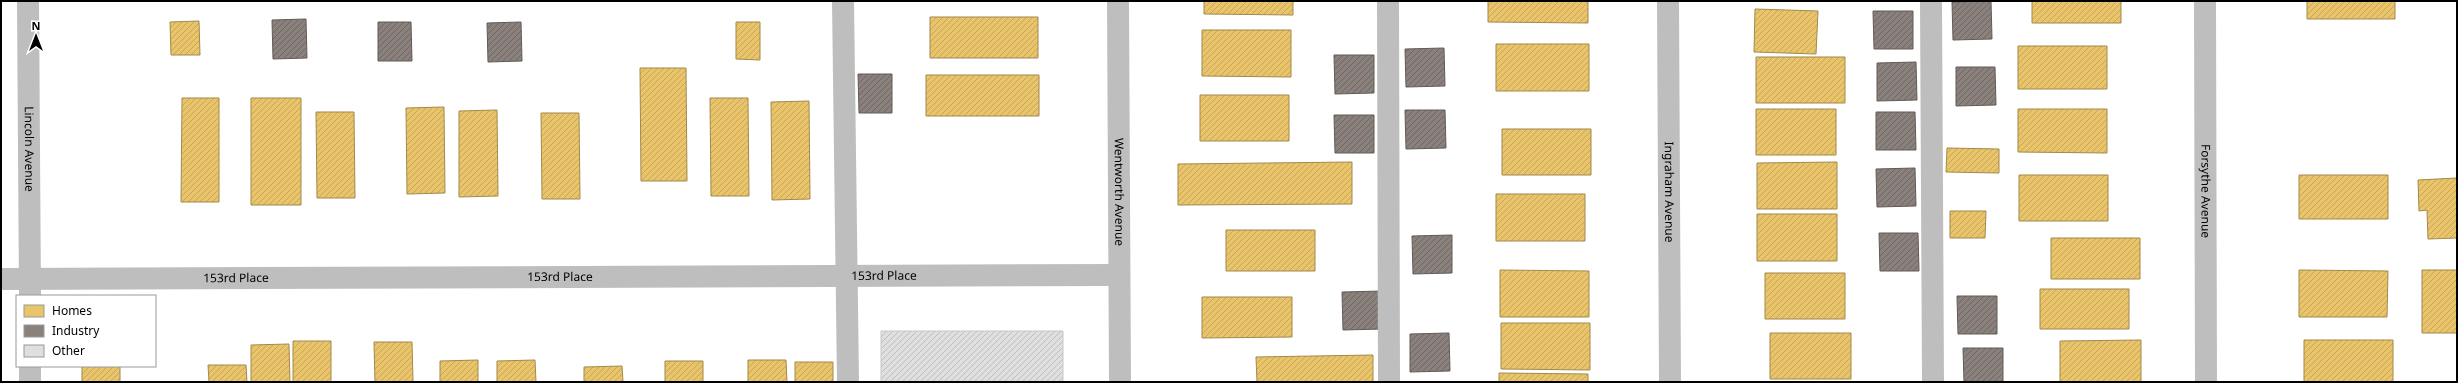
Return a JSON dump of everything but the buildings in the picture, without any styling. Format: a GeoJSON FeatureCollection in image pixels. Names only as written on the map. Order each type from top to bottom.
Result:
{"type":"FeatureCollection","features":[{"type":"Feature","properties":{"kind":"street","name":"Lincoln Avenue"},"geometry":{"type":"LineString","coordinates":[[28,1],[30,288]]}},
{"type":"Feature","properties":{"kind":"street"},"geometry":{"type":"LineString","coordinates":[[843,1],[848,382]]}},
{"type":"Feature","properties":{"kind":"street","name":"Wentworth Avenue"},"geometry":{"type":"LineString","coordinates":[[1118,1],[1120,382]]}},
{"type":"Feature","properties":{"kind":"street"},"geometry":{"type":"LineString","coordinates":[[1388,1],[1389,382]]}},
{"type":"Feature","properties":{"kind":"street","name":"Ingraham Avenue"},"geometry":{"type":"LineString","coordinates":[[1668,1],[1670,382]]}},
{"type":"Feature","properties":{"kind":"street"},"geometry":{"type":"LineString","coordinates":[[1931,1],[1933,382]]}},
{"type":"Feature","properties":{"kind":"street","name":"Forsythe Avenue"},"geometry":{"type":"LineString","coordinates":[[2205,1],[2206,382]]}},
{"type":"Feature","properties":{"kind":"street","name":"153rd Place"},"geometry":{"type":"LineString","coordinates":[[1,279],[30,288],[847,276],[1119,275]]}},
{"type":"Feature","properties":{"kind":"street"},"geometry":{"type":"LineString","coordinates":[[30,367],[30,382]]}}]}
